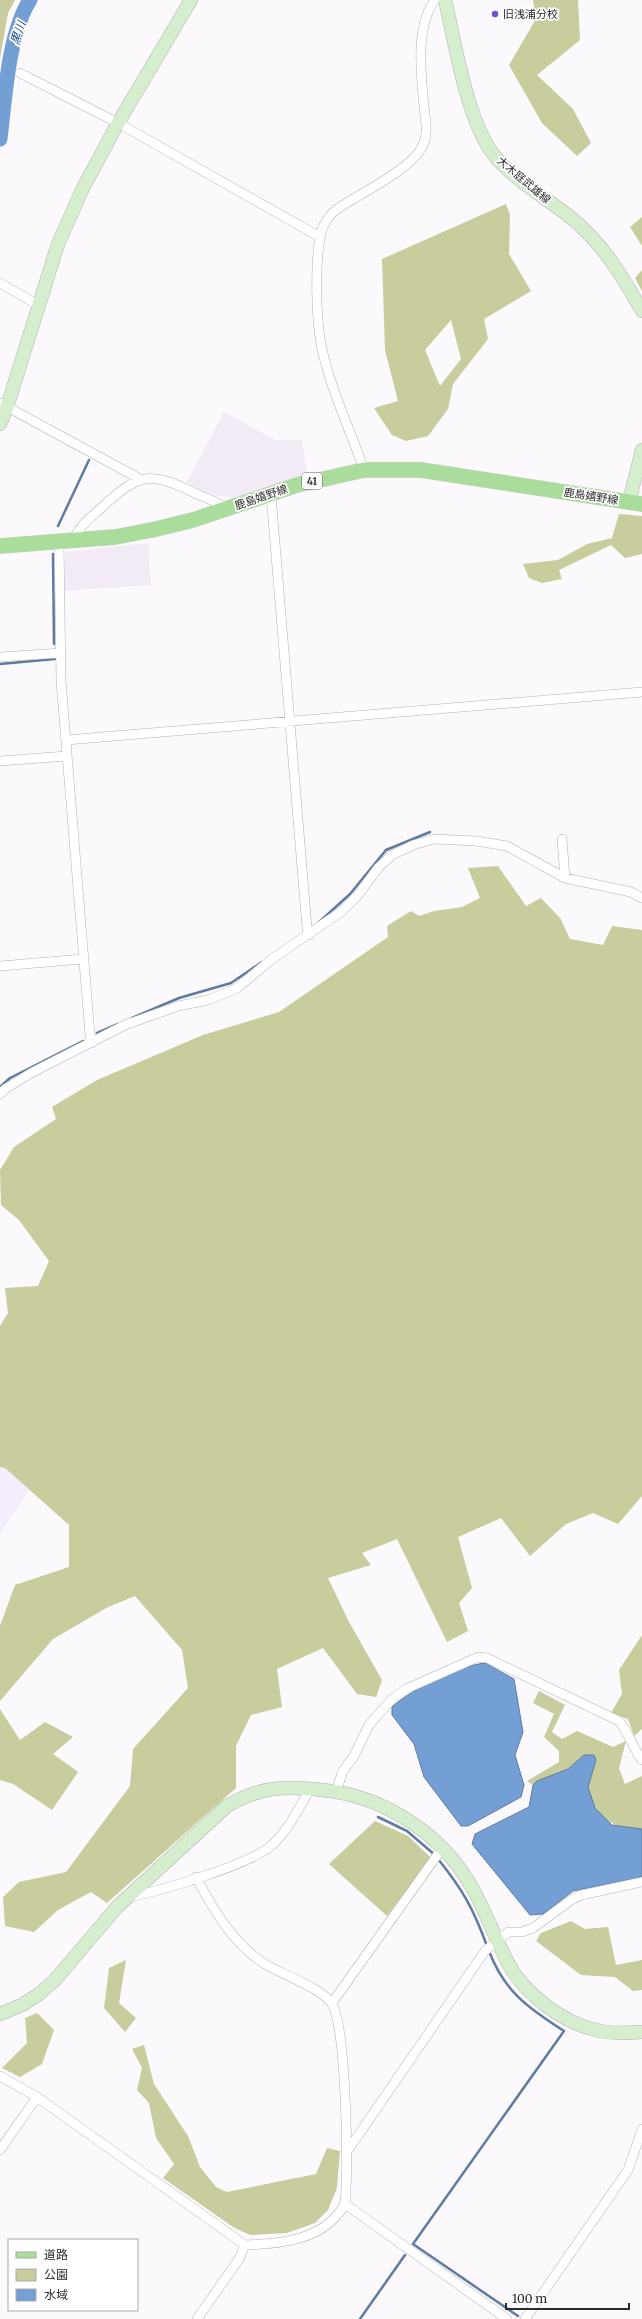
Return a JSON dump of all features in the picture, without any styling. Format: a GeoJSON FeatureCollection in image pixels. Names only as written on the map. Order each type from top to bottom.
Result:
{"type":"FeatureCollection","features":[{"type":"Feature","properties":{"kind":"main road","name":"鹿島嬉野線"},"geometry":{"type":"LineString","coordinates":[[0,546],[115,538],[152,530],[226,509],[305,483],[364,470],[421,470],[635,503]]}},
{"type":"Feature","properties":{"kind":"street"},"geometry":{"type":"LineString","coordinates":[[0,424],[4,405],[40,306],[58,244],[83,188],[118,123],[191,0]]}},
{"type":"Feature","properties":{"kind":"street"},"geometry":{"type":"LineString","coordinates":[[364,470],[328,368],[321,343],[318,288],[320,237],[324,224],[335,210],[379,184],[413,158],[423,145],[426,130],[420,64],[425,22],[435,0]]}},
{"type":"Feature","properties":{"kind":"street","name":"大木庭武雄線"},"geometry":{"type":"LineString","coordinates":[[444,0],[471,106],[489,148],[508,168],[588,233],[616,268],[642,311]]}},
{"type":"Feature","properties":{"kind":"street"},"geometry":{"type":"LineString","coordinates":[[20,73],[118,123],[320,237]]}},
{"type":"Feature","properties":{"kind":"street"},"geometry":{"type":"LineString","coordinates":[[0,283],[40,306]]}},
{"type":"Feature","properties":{"kind":"street"},"geometry":{"type":"LineString","coordinates":[[4,405],[140,479]]}},
{"type":"Feature","properties":{"kind":"street"},"geometry":{"type":"LineString","coordinates":[[635,503],[642,450]]}},
{"type":"Feature","properties":{"kind":"street"},"geometry":{"type":"LineString","coordinates":[[92,1043],[90,1035],[67,756],[61,652],[66,542],[123,487],[140,479],[152,477],[180,485],[198,495],[217,501],[226,509]]}},
{"type":"Feature","properties":{"kind":"street"},"geometry":{"type":"LineString","coordinates":[[271,495],[309,935]]}},
{"type":"Feature","properties":{"kind":"street"},"geometry":{"type":"LineString","coordinates":[[0,657],[61,652]]}},
{"type":"Feature","properties":{"kind":"street"},"geometry":{"type":"LineString","coordinates":[[66,740],[290,720],[642,692]]}},
{"type":"Feature","properties":{"kind":"street"},"geometry":{"type":"LineString","coordinates":[[0,761],[67,756]]}},
{"type":"Feature","properties":{"kind":"street"},"geometry":{"type":"LineString","coordinates":[[0,1094],[31,1072],[92,1043],[125,1025],[178,1006],[208,1000],[237,988],[272,959],[309,935],[342,910],[358,895],[378,868],[392,855],[413,845],[434,839],[476,841],[507,846],[565,878],[631,892],[642,898]]}},
{"type":"Feature","properties":{"kind":"street"},"geometry":{"type":"LineString","coordinates":[[562,839],[565,878]]}},
{"type":"Feature","properties":{"kind":"street"},"geometry":{"type":"LineString","coordinates":[[0,966],[84,959]]}},
{"type":"Feature","properties":{"kind":"street"},"geometry":{"type":"LineString","coordinates":[[336,1791],[343,1771],[354,1756],[369,1725],[393,1698],[406,1689],[478,1657],[487,1658],[619,1721],[625,1728],[633,1749],[642,1760]]}},
{"type":"Feature","properties":{"kind":"street"},"geometry":{"type":"LineString","coordinates":[[0,2014],[22,2005],[49,1985],[128,1897],[226,1806],[246,1794],[269,1789],[310,1789],[336,1791],[372,1801],[411,1822],[443,1847],[464,1875],[481,1902],[508,1964],[522,1984],[542,2003],[567,2019],[599,2031],[618,2033],[642,2032]]}},
{"type":"Feature","properties":{"kind":"street"},"geometry":{"type":"LineString","coordinates":[[128,1897],[196,1877],[259,1855],[272,1845],[289,1825],[310,1789]]}},
{"type":"Feature","properties":{"kind":"street"},"geometry":{"type":"LineString","coordinates":[[332,2003],[443,1847]]}},
{"type":"Feature","properties":{"kind":"street"},"geometry":{"type":"LineString","coordinates":[[0,2076],[37,2097],[245,2245],[270,2244],[313,2233],[328,2224],[344,2204],[346,2153],[340,2032],[332,2003],[321,1993],[264,1964],[244,1946],[222,1922],[196,1877]]}},
{"type":"Feature","properties":{"kind":"street"},"geometry":{"type":"LineString","coordinates":[[346,2153],[485,1951],[497,1940],[508,1932],[522,1932],[533,1928],[571,1900],[581,1895],[642,1882]]}},
{"type":"Feature","properties":{"kind":"street"},"geometry":{"type":"LineString","coordinates":[[0,2150],[37,2097]]}},
{"type":"Feature","properties":{"kind":"street"},"geometry":{"type":"LineString","coordinates":[[525,2319],[628,2170],[642,2129]]}},
{"type":"Feature","properties":{"kind":"street"},"geometry":{"type":"LineString","coordinates":[[344,2204],[507,2319]]}},
{"type":"Feature","properties":{"kind":"street"},"geometry":{"type":"LineString","coordinates":[[197,2319],[239,2259],[245,2245]]}},
{"type":"Feature","properties":{"kind":"shaded area"},"geometry":{"type":"Polygon","coordinates":[[[224,412],[276,440],[302,440],[307,474],[233,498],[207,493],[187,482],[224,412]]]}},
{"type":"Feature","properties":{"kind":"shaded area"},"geometry":{"type":"Polygon","coordinates":[[[148,543],[151,585],[64,591],[65,552],[148,543]]]}},
{"type":"Feature","properties":{"kind":"shaded area"},"geometry":{"type":"Polygon","coordinates":[[[0,1467],[5,1468],[29,1490],[0,1534],[0,1467]]]}},
{"type":"Feature","properties":{"kind":"green space"},"geometry":{"type":"Polygon","coordinates":[[[0,0],[15,0],[8,13],[0,59],[0,0]]]}},
{"type":"Feature","properties":{"kind":"green space"},"geometry":{"type":"Polygon","coordinates":[[[533,0],[578,0],[580,40],[537,75],[573,109],[591,143],[577,156],[542,123],[509,65],[536,19],[533,0]]]}},
{"type":"Feature","properties":{"kind":"green space"},"geometry":{"type":"Polygon","coordinates":[[[506,204],[510,215],[509,254],[531,291],[484,319],[488,339],[453,384],[448,409],[428,436],[406,441],[392,435],[374,408],[398,401],[385,350],[382,259],[506,204]],[[451,320],[425,350],[440,386],[461,359],[451,320]]]}},
{"type":"Feature","properties":{"kind":"green space"},"geometry":{"type":"Polygon","coordinates":[[[642,217],[642,246],[630,227],[642,217]]]}},
{"type":"Feature","properties":{"kind":"green space"},"geometry":{"type":"Polygon","coordinates":[[[642,270],[642,291],[635,278],[642,270]]]}},
{"type":"Feature","properties":{"kind":"green space"},"geometry":{"type":"Polygon","coordinates":[[[619,514],[642,516],[642,554],[625,558],[611,545],[559,570],[562,579],[542,583],[529,578],[523,564],[558,560],[587,544],[612,538],[619,514]]]}},
{"type":"Feature","properties":{"kind":"green space"},"geometry":{"type":"Polygon","coordinates":[[[498,866],[526,906],[541,898],[560,918],[570,939],[603,945],[612,926],[642,930],[642,1496],[618,1524],[593,1513],[566,1524],[530,1556],[501,1518],[458,1537],[472,1588],[459,1603],[468,1631],[447,1642],[397,1539],[362,1553],[371,1565],[328,1578],[349,1622],[382,1680],[376,1697],[357,1694],[323,1648],[277,1669],[282,1707],[251,1715],[236,1746],[236,1788],[107,1903],[91,1892],[58,1910],[34,1932],[5,1926],[3,1897],[19,1882],[66,1872],[130,1786],[133,1749],[188,1688],[182,1650],[135,1596],[108,1607],[53,1639],[0,1701],[0,1626],[15,1585],[69,1567],[69,1525],[5,1468],[0,1467],[0,1326],[8,1313],[5,1288],[38,1286],[49,1261],[19,1220],[1,1205],[0,1170],[14,1147],[56,1119],[52,1107],[97,1080],[203,1035],[279,1012],[388,937],[387,926],[411,911],[419,916],[434,911],[462,907],[480,898],[468,868],[498,866]]]}},
{"type":"Feature","properties":{"kind":"green space"},"geometry":{"type":"Polygon","coordinates":[[[642,1635],[642,1729],[634,1736],[628,1719],[611,1713],[622,1694],[619,1670],[642,1635]]]}},
{"type":"Feature","properties":{"kind":"green space"},"geometry":{"type":"Polygon","coordinates":[[[539,1691],[565,1705],[552,1732],[562,1739],[577,1731],[613,1747],[626,1741],[619,1768],[625,1784],[642,1776],[642,1829],[633,1830],[623,1828],[606,1819],[599,1813],[590,1796],[588,1787],[590,1774],[596,1760],[584,1755],[568,1769],[537,1781],[533,1785],[527,1781],[559,1762],[559,1751],[544,1737],[554,1714],[533,1703],[539,1691]]]}},
{"type":"Feature","properties":{"kind":"green space"},"geometry":{"type":"Polygon","coordinates":[[[0,1709],[20,1740],[45,1722],[73,1737],[53,1754],[78,1772],[52,1810],[13,1784],[0,1780],[0,1709]]]}},
{"type":"Feature","properties":{"kind":"green space"},"geometry":{"type":"Polygon","coordinates":[[[375,1821],[408,1836],[431,1858],[387,1916],[329,1864],[375,1821]]]}},
{"type":"Feature","properties":{"kind":"green space"},"geometry":{"type":"Polygon","coordinates":[[[571,1921],[585,1929],[608,1927],[616,1965],[642,1960],[642,1990],[633,1991],[615,1977],[581,1975],[536,1941],[541,1933],[571,1921]]]}},
{"type":"Feature","properties":{"kind":"green space"},"geometry":{"type":"Polygon","coordinates":[[[126,1960],[119,2003],[136,2018],[125,2032],[104,2008],[109,1968],[126,1960]]]}},
{"type":"Feature","properties":{"kind":"green space"},"geometry":{"type":"Polygon","coordinates":[[[37,2013],[54,2030],[42,2064],[20,2077],[2,2068],[27,2043],[25,2018],[37,2013]]]}},
{"type":"Feature","properties":{"kind":"green space"},"geometry":{"type":"Polygon","coordinates":[[[144,2045],[154,2084],[188,2136],[200,2167],[216,2187],[227,2192],[316,2174],[327,2148],[340,2151],[337,2188],[328,2210],[315,2223],[287,2233],[250,2235],[233,2227],[163,2178],[174,2164],[156,2138],[149,2103],[137,2090],[142,2068],[132,2049],[144,2045]]]}},
{"type":"Feature","properties":{"kind":"water"},"geometry":{"type":"Polygon","coordinates":[[[485,1663],[514,1679],[523,1732],[515,1755],[524,1785],[521,1797],[468,1826],[461,1826],[424,1777],[414,1744],[392,1715],[392,1707],[411,1693],[436,1679],[449,1673],[485,1663]]]}},
{"type":"Feature","properties":{"kind":"water"},"geometry":{"type":"Polygon","coordinates":[[[584,1755],[594,1755],[596,1760],[588,1787],[595,1808],[612,1825],[642,1829],[642,1877],[573,1891],[543,1914],[530,1915],[472,1844],[475,1834],[529,1807],[533,1785],[537,1781],[568,1769],[584,1755]]]}},
{"type":"Feature","properties":{"kind":"waterway","name":"黒川"},"geometry":{"type":"LineString","coordinates":[[0,139],[12,48],[17,30],[30,0]]}},
{"type":"Feature","properties":{"kind":"waterway"},"geometry":{"type":"LineString","coordinates":[[58,526],[89,460]]}},
{"type":"Feature","properties":{"kind":"waterway"},"geometry":{"type":"LineString","coordinates":[[53,554],[54,644]]}},
{"type":"Feature","properties":{"kind":"waterway"},"geometry":{"type":"LineString","coordinates":[[0,664],[55,659]]}},
{"type":"Feature","properties":{"kind":"waterway"},"geometry":{"type":"LineString","coordinates":[[318,923],[350,894],[386,850],[430,832]]}},
{"type":"Feature","properties":{"kind":"waterway"},"geometry":{"type":"LineString","coordinates":[[132,1018],[179,998],[231,983],[262,962]]}},
{"type":"Feature","properties":{"kind":"waterway"},"geometry":{"type":"LineString","coordinates":[[97,1033],[118,1024]]}},
{"type":"Feature","properties":{"kind":"waterway"},"geometry":{"type":"LineString","coordinates":[[0,1087],[10,1078],[83,1041]]}},
{"type":"Feature","properties":{"kind":"waterway"},"geometry":{"type":"LineString","coordinates":[[378,1817],[407,1831],[435,1855]]}},
{"type":"Feature","properties":{"kind":"waterway"},"geometry":{"type":"LineString","coordinates":[[438,1859],[467,1900],[487,1946]]}},
{"type":"Feature","properties":{"kind":"waterway"},"geometry":{"type":"LineString","coordinates":[[489,1951],[495,1965],[510,1988],[528,2006],[564,2031],[413,2244],[518,2316]]}},
{"type":"Feature","properties":{"kind":"waterway"},"geometry":{"type":"LineString","coordinates":[[360,2319],[405,2255]]}},
{"type":"Feature","properties":{"kind":"place","name":"旧浅浦分校"},"geometry":{"type":"Point","coordinates":[495,14]}}]}
